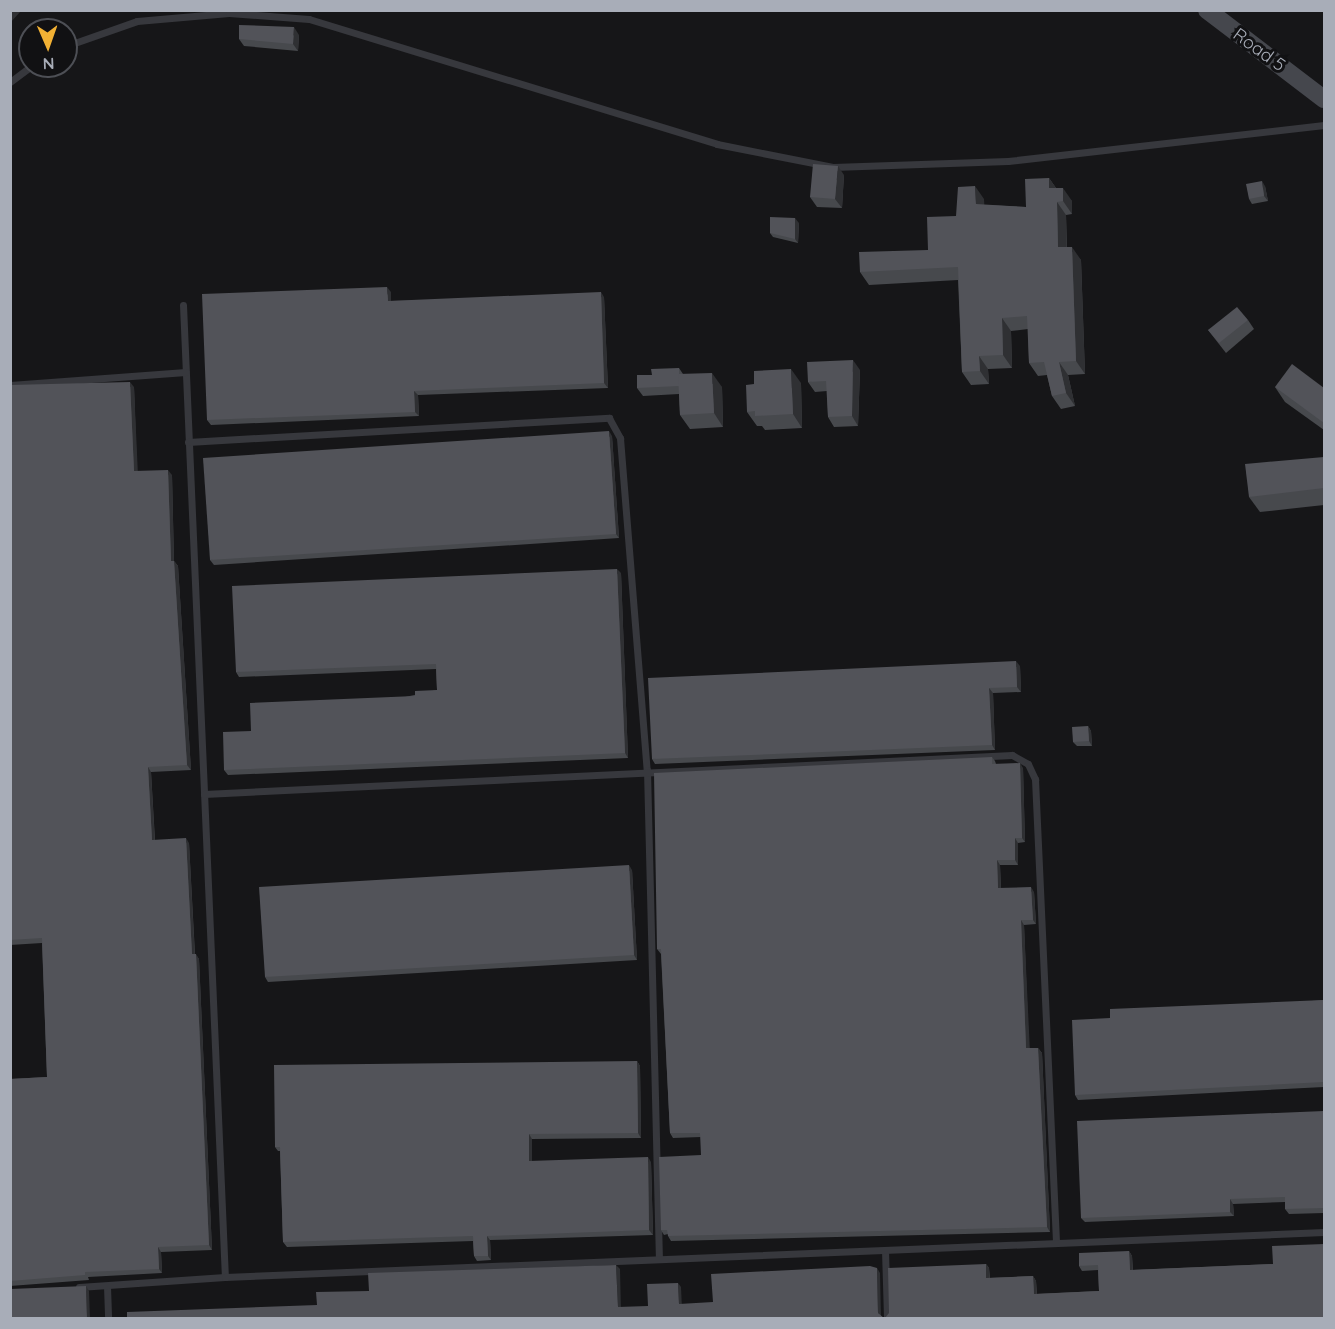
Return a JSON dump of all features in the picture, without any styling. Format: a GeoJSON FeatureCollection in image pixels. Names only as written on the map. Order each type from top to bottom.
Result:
{"type":"FeatureCollection","features":[{"type":"Feature","properties":{"kind":"main road","name":"Road 5"},"geometry":{"type":"LineString","coordinates":[[1207,10],[1318,93]]}},
{"type":"Feature","properties":{"kind":"lane"},"geometry":{"type":"LineString","coordinates":[[78,42],[138,21],[229,14],[309,19],[717,144],[833,166],[1008,161],[1324,125]]}},
{"type":"Feature","properties":{"kind":"lane"},"geometry":{"type":"LineString","coordinates":[[183,305],[225,1277]]}},
{"type":"Feature","properties":{"kind":"lane"},"geometry":{"type":"LineString","coordinates":[[10,385],[186,372]]}},
{"type":"Feature","properties":{"kind":"lane"},"geometry":{"type":"LineString","coordinates":[[189,442],[609,418],[620,438],[647,770],[659,1259]]}},
{"type":"Feature","properties":{"kind":"lane"},"geometry":{"type":"LineString","coordinates":[[204,794],[647,770],[1012,755],[1028,764],[1035,779],[1056,1243]]}},
{"type":"Feature","properties":{"kind":"lane"},"geometry":{"type":"LineString","coordinates":[[64,1288],[225,1277],[1324,1232]]}},
{"type":"Feature","properties":{"kind":"lane"},"geometry":{"type":"LineString","coordinates":[[885,1250],[887,1318]]}},
{"type":"Feature","properties":{"kind":"lane"},"geometry":{"type":"LineString","coordinates":[[107,1286],[108,1318]]}},
{"type":"Feature","properties":{"kind":"building"},"geometry":{"type":"Polygon","coordinates":[[[239,25],[294,27],[293,44],[239,39],[239,25]]]}},
{"type":"Feature","properties":{"kind":"building"},"geometry":{"type":"Polygon","coordinates":[[[813,164],[838,166],[835,199],[810,197],[813,164]]]}},
{"type":"Feature","properties":{"kind":"building"},"geometry":{"type":"Polygon","coordinates":[[[1049,178],[1049,188],[1063,188],[1063,201],[1057,202],[1058,247],[1072,247],[1076,361],[1059,362],[1066,393],[1052,396],[1044,362],[1029,363],[1027,316],[1002,318],[1003,355],[979,356],[980,371],[962,372],[958,267],[860,272],[859,252],[928,250],[927,217],[956,216],[958,187],[975,186],[976,204],[1026,207],[1025,179],[1049,178]]]}},
{"type":"Feature","properties":{"kind":"building"},"geometry":{"type":"Polygon","coordinates":[[[1262,181],[1264,196],[1249,199],[1246,184],[1262,181]]]}},
{"type":"Feature","properties":{"kind":"building"},"geometry":{"type":"Polygon","coordinates":[[[770,217],[795,218],[795,239],[770,233],[770,217]]]}},
{"type":"Feature","properties":{"kind":"building"},"geometry":{"type":"Polygon","coordinates":[[[387,287],[388,301],[601,292],[604,383],[414,391],[415,412],[207,420],[202,294],[387,287]]]}},
{"type":"Feature","properties":{"kind":"building"},"geometry":{"type":"Polygon","coordinates":[[[1237,307],[1248,320],[1219,343],[1208,330],[1237,307]]]}},
{"type":"Feature","properties":{"kind":"building"},"geometry":{"type":"Polygon","coordinates":[[[853,360],[852,416],[828,417],[826,381],[808,382],[807,362],[853,360]]]}},
{"type":"Feature","properties":{"kind":"building"},"geometry":{"type":"Polygon","coordinates":[[[1292,364],[1324,388],[1324,423],[1275,387],[1292,364]]]}},
{"type":"Feature","properties":{"kind":"building"},"geometry":{"type":"Polygon","coordinates":[[[679,368],[679,386],[637,388],[637,375],[652,375],[651,369],[679,368]]]}},
{"type":"Feature","properties":{"kind":"building"},"geometry":{"type":"Polygon","coordinates":[[[791,369],[793,414],[755,416],[755,411],[747,412],[746,385],[754,384],[754,371],[791,369]]]}},
{"type":"Feature","properties":{"kind":"building"},"geometry":{"type":"Polygon","coordinates":[[[712,373],[714,413],[680,415],[678,374],[712,373]]]}},
{"type":"Feature","properties":{"kind":"building"},"geometry":{"type":"Polygon","coordinates":[[[130,382],[134,471],[168,470],[171,561],[174,561],[187,765],[148,767],[152,840],[186,838],[192,954],[196,954],[209,1245],[158,1247],[159,1269],[85,1272],[85,1275],[10,1281],[10,1079],[47,1077],[42,938],[10,940],[10,385],[130,382]]]}},
{"type":"Feature","properties":{"kind":"building"},"geometry":{"type":"Polygon","coordinates":[[[609,431],[616,534],[210,560],[203,458],[609,431]]]}},
{"type":"Feature","properties":{"kind":"building"},"geometry":{"type":"Polygon","coordinates":[[[1324,457],[1324,488],[1249,497],[1245,464],[1324,457]]]}},
{"type":"Feature","properties":{"kind":"building"},"geometry":{"type":"Polygon","coordinates":[[[617,569],[625,753],[224,770],[223,732],[251,731],[250,703],[415,696],[415,691],[437,690],[436,664],[236,672],[232,586],[617,569]]]}},
{"type":"Feature","properties":{"kind":"building"},"geometry":{"type":"Polygon","coordinates":[[[1016,661],[1017,687],[989,688],[992,745],[652,759],[648,678],[1016,661]]]}},
{"type":"Feature","properties":{"kind":"building"},"geometry":{"type":"Polygon","coordinates":[[[1088,726],[1089,741],[1073,742],[1072,727],[1088,726]]]}},
{"type":"Feature","properties":{"kind":"building"},"geometry":{"type":"Polygon","coordinates":[[[992,757],[992,764],[1020,763],[1022,838],[1015,838],[1015,860],[997,860],[998,888],[1031,887],[1033,920],[1021,920],[1026,1048],[1038,1048],[1047,1227],[668,1236],[667,1230],[661,1230],[659,1157],[701,1155],[700,1133],[670,1133],[661,949],[657,949],[654,773],[992,757]]]}},
{"type":"Feature","properties":{"kind":"building"},"geometry":{"type":"Polygon","coordinates":[[[629,865],[634,955],[265,977],[259,887],[629,865]]]}},
{"type":"Feature","properties":{"kind":"building"},"geometry":{"type":"Polygon","coordinates":[[[1324,1000],[1324,1082],[1075,1095],[1072,1020],[1110,1018],[1110,1009],[1324,1000]]]}},
{"type":"Feature","properties":{"kind":"building"},"geometry":{"type":"Polygon","coordinates":[[[637,1061],[638,1133],[529,1134],[529,1161],[648,1157],[649,1230],[487,1236],[488,1256],[474,1256],[473,1236],[283,1242],[280,1147],[275,1147],[274,1065],[637,1061]]]}},
{"type":"Feature","properties":{"kind":"building"},"geometry":{"type":"Polygon","coordinates":[[[1324,1111],[1324,1208],[1285,1209],[1285,1197],[1230,1199],[1230,1212],[1081,1218],[1077,1121],[1324,1111]]]}},
{"type":"Feature","properties":{"kind":"building"},"geometry":{"type":"Polygon","coordinates":[[[1324,1244],[1324,1318],[885,1318],[889,1313],[888,1268],[986,1264],[986,1278],[1033,1276],[1034,1294],[1099,1291],[1098,1265],[1079,1266],[1079,1253],[1129,1251],[1130,1270],[1273,1264],[1272,1246],[1324,1244]]]}},
{"type":"Feature","properties":{"kind":"building"},"geometry":{"type":"Polygon","coordinates":[[[616,1265],[618,1307],[648,1306],[647,1284],[678,1283],[679,1304],[713,1302],[711,1274],[870,1266],[877,1268],[878,1313],[884,1318],[127,1318],[127,1312],[317,1305],[316,1292],[369,1291],[368,1273],[616,1265]]]}},
{"type":"Feature","properties":{"kind":"building"},"geometry":{"type":"Polygon","coordinates":[[[86,1286],[87,1318],[10,1318],[10,1289],[86,1286]]]}}]}
